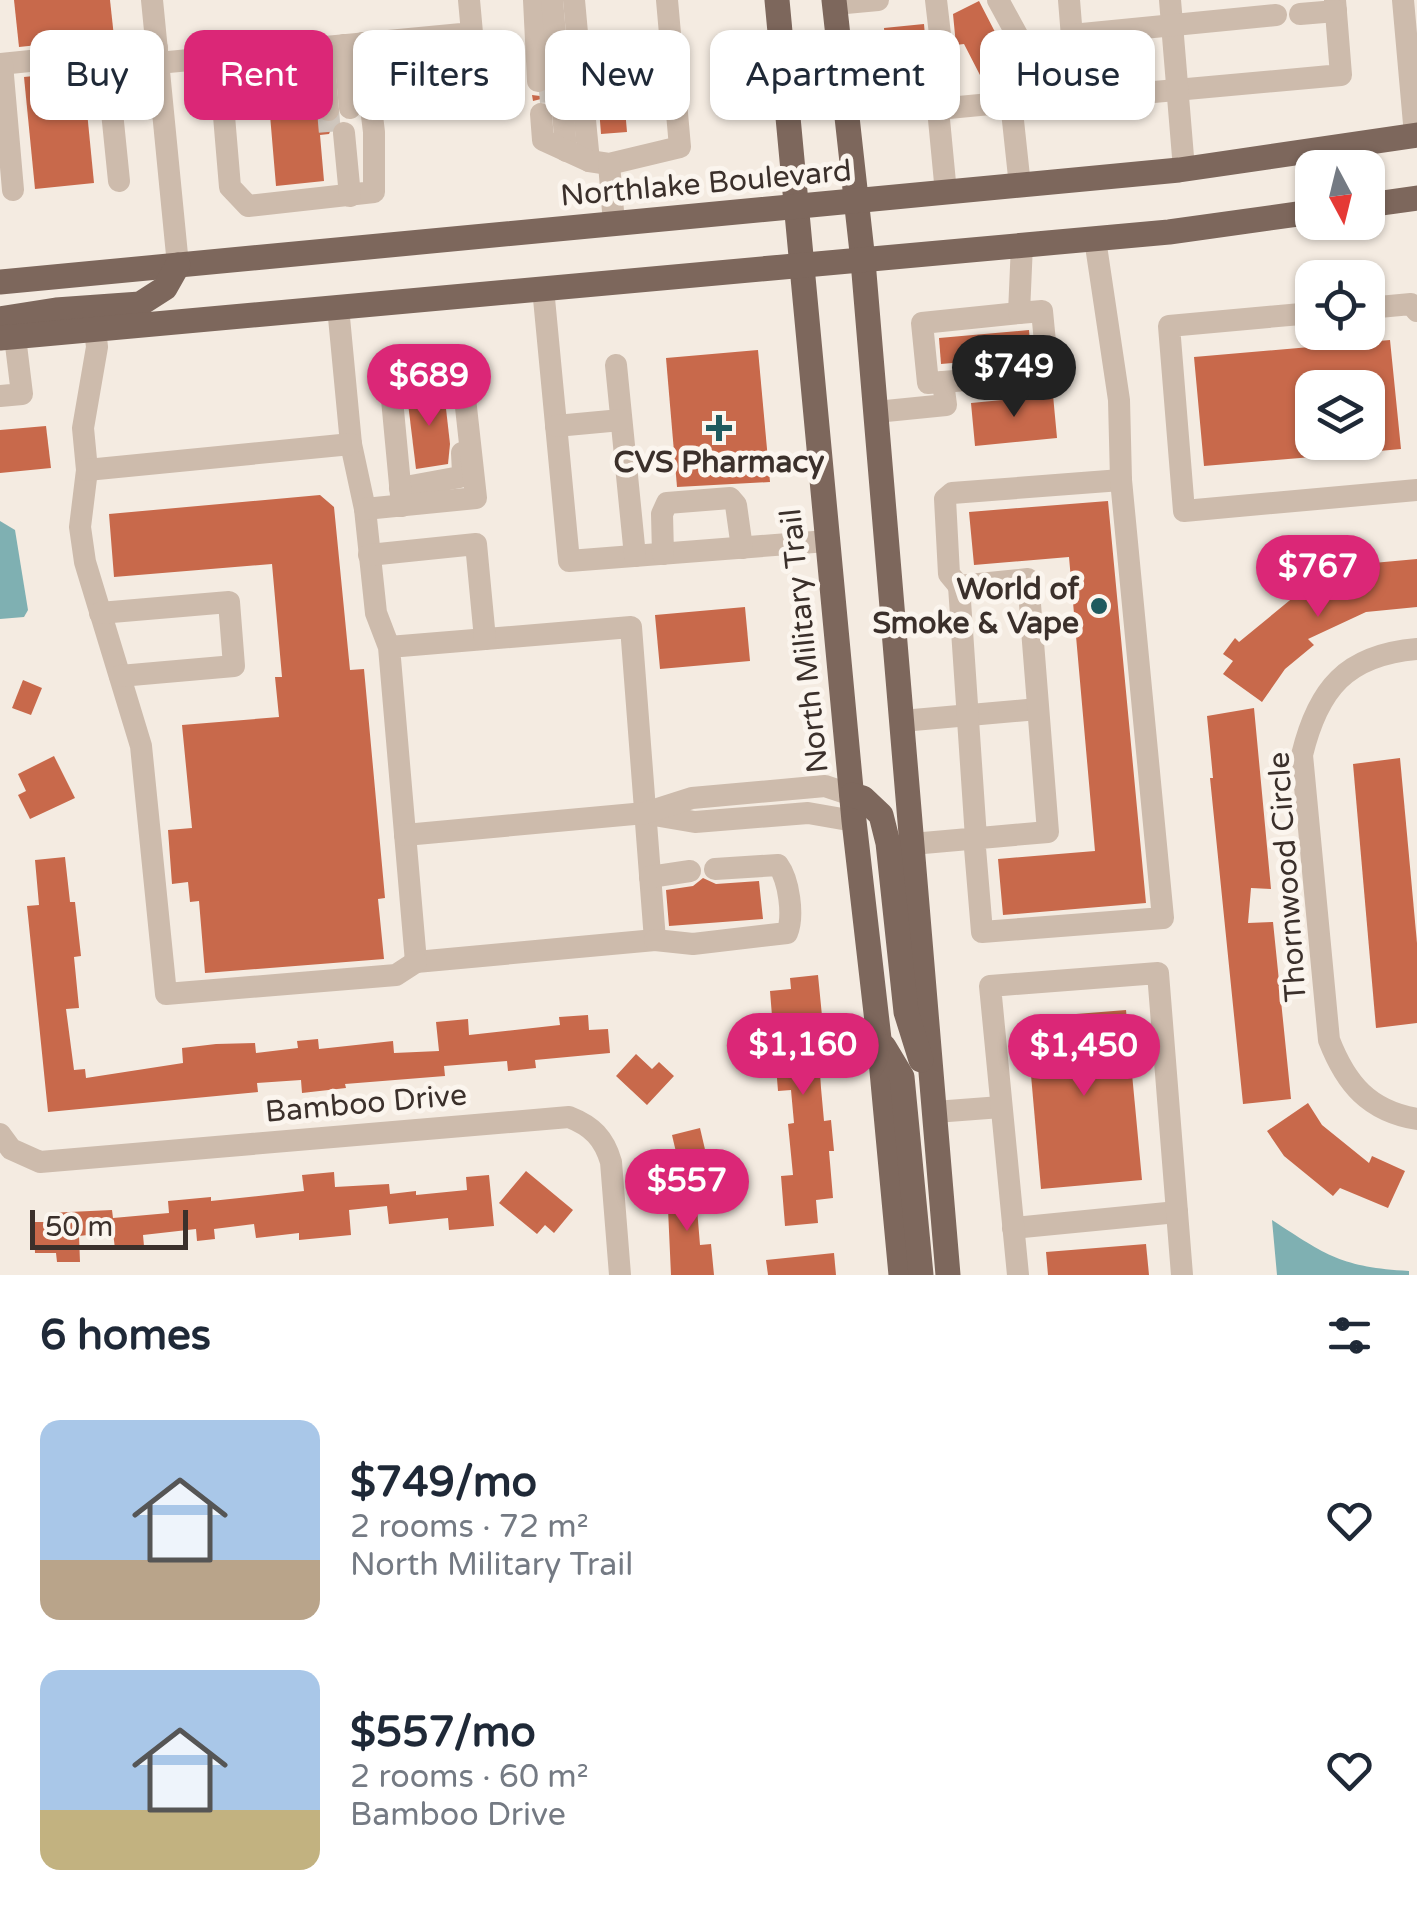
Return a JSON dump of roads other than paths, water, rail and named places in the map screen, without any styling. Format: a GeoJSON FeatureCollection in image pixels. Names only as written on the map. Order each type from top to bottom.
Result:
{"type":"FeatureCollection","features":[{"type":"Feature","properties":{"kind":"main road","name":"North Military Trail"},"geometry":{"type":"LineString","coordinates":[[777,0],[901,1275]]}},
{"type":"Feature","properties":{"kind":"main road"},"geometry":{"type":"LineString","coordinates":[[835,2],[838,30]]}},
{"type":"Feature","properties":{"kind":"main road"},"geometry":{"type":"LineString","coordinates":[[849,120],[948,1275]]}},
{"type":"Feature","properties":{"kind":"main road","name":"Northlake Boulevard"},"geometry":{"type":"LineString","coordinates":[[0,282],[1184,169],[1416,135]]}},
{"type":"Feature","properties":{"kind":"main road"},"geometry":{"type":"LineString","coordinates":[[1385,203],[1417,198]]}},
{"type":"Feature","properties":{"kind":"main road"},"geometry":{"type":"LineString","coordinates":[[5,331],[95,330],[863,261],[1095,239],[1295,214]]}},
{"type":"Feature","properties":{"kind":"main road"},"geometry":{"type":"LineString","coordinates":[[5,331],[140,304],[165,288],[178,265]]}},
{"type":"Feature","properties":{"kind":"main road"},"geometry":{"type":"LineString","coordinates":[[853,808],[863,798],[881,814],[888,844],[906,1012],[934,1100]]}},
{"type":"Feature","properties":{"kind":"main road"},"geometry":{"type":"LineString","coordinates":[[879,1039],[902,1077],[922,1275]]}},
{"type":"Feature","properties":{"kind":"street"},"geometry":{"type":"LineString","coordinates":[[152,0],[155,30]]}},
{"type":"Feature","properties":{"kind":"street"},"geometry":{"type":"LineString","coordinates":[[333,46],[472,33],[469,0]]}},
{"type":"Feature","properties":{"kind":"street"},"geometry":{"type":"LineString","coordinates":[[538,0],[546,30]]}},
{"type":"Feature","properties":{"kind":"street"},"geometry":{"type":"LineString","coordinates":[[552,0],[555,30]]}},
{"type":"Feature","properties":{"kind":"street"},"geometry":{"type":"LineString","coordinates":[[561,30],[563,0]]}},
{"type":"Feature","properties":{"kind":"street"},"geometry":{"type":"LineString","coordinates":[[568,30],[574,0]]}},
{"type":"Feature","properties":{"kind":"street"},"geometry":{"type":"LineString","coordinates":[[573,153],[680,147],[667,0]]}},
{"type":"Feature","properties":{"kind":"street"},"geometry":{"type":"LineString","coordinates":[[835,2],[878,0]]}},
{"type":"Feature","properties":{"kind":"street"},"geometry":{"type":"LineString","coordinates":[[936,0],[939,30]]}},
{"type":"Feature","properties":{"kind":"street"},"geometry":{"type":"LineString","coordinates":[[998,0],[1014,30]]}},
{"type":"Feature","properties":{"kind":"street"},"geometry":{"type":"LineString","coordinates":[[1069,0],[1072,30]]}},
{"type":"Feature","properties":{"kind":"street"},"geometry":{"type":"LineString","coordinates":[[1170,0],[1184,169]]}},
{"type":"Feature","properties":{"kind":"street"},"geometry":{"type":"LineString","coordinates":[[1155,92],[1341,76],[1336,6],[1300,14]]}},
{"type":"Feature","properties":{"kind":"street"},"geometry":{"type":"LineString","coordinates":[[1408,13],[1416,135]]}},
{"type":"Feature","properties":{"kind":"street"},"geometry":{"type":"LineString","coordinates":[[1128,30],[1276,16]]}},
{"type":"Feature","properties":{"kind":"street"},"geometry":{"type":"LineString","coordinates":[[340,109],[342,45]]}},
{"type":"Feature","properties":{"kind":"street"},"geometry":{"type":"LineString","coordinates":[[342,45],[374,132],[354,195]]}},
{"type":"Feature","properties":{"kind":"street"},"geometry":{"type":"LineString","coordinates":[[13,190],[1,64],[30,61]]}},
{"type":"Feature","properties":{"kind":"street"},"geometry":{"type":"LineString","coordinates":[[573,153],[562,112],[573,153],[614,222]]}},
{"type":"Feature","properties":{"kind":"street"},"geometry":{"type":"LineString","coordinates":[[164,118],[178,265]]}},
{"type":"Feature","properties":{"kind":"street"},"geometry":{"type":"LineString","coordinates":[[113,120],[119,181]]}},
{"type":"Feature","properties":{"kind":"street"},"geometry":{"type":"LineString","coordinates":[[224,120],[230,187],[248,206],[354,195]]}},
{"type":"Feature","properties":{"kind":"street"},"geometry":{"type":"LineString","coordinates":[[939,120],[946,193]]}},
{"type":"Feature","properties":{"kind":"street"},"geometry":{"type":"LineString","coordinates":[[1014,120],[1020,186]]}},
{"type":"Feature","properties":{"kind":"street"},"geometry":{"type":"LineString","coordinates":[[342,133],[354,195]]}},
{"type":"Feature","properties":{"kind":"street"},"geometry":{"type":"LineString","coordinates":[[1095,239],[1118,400],[1121,480],[1163,918],[982,932],[959,586],[948,570],[946,499],[952,494],[1121,480]]}},
{"type":"Feature","properties":{"kind":"street"},"geometry":{"type":"LineString","coordinates":[[1019,314],[1022,244]]}},
{"type":"Feature","properties":{"kind":"street"},"geometry":{"type":"LineString","coordinates":[[543,288],[569,562],[827,542]]}},
{"type":"Feature","properties":{"kind":"street"},"geometry":{"type":"LineString","coordinates":[[1385,306],[1411,304],[1417,311]]}},
{"type":"Feature","properties":{"kind":"street"},"geometry":{"type":"LineString","coordinates":[[338,307],[351,444],[365,510],[376,613],[389,647],[416,962]]}},
{"type":"Feature","properties":{"kind":"street"},"geometry":{"type":"LineString","coordinates":[[1042,311],[1048,373],[943,382],[928,384],[922,323],[1042,311]]}},
{"type":"Feature","properties":{"kind":"street"},"geometry":{"type":"LineString","coordinates":[[1295,315],[1169,326],[1184,511],[1417,490]]}},
{"type":"Feature","properties":{"kind":"street"},"geometry":{"type":"LineString","coordinates":[[95,330],[97,348],[83,428],[86,470],[80,527],[84,562],[141,746],[166,994],[396,975],[416,962],[656,940],[693,944],[787,933],[787,894],[784,874],[778,865],[715,869]]}},
{"type":"Feature","properties":{"kind":"street"},"geometry":{"type":"LineString","coordinates":[[0,396],[22,394],[5,331]]}},
{"type":"Feature","properties":{"kind":"street"},"geometry":{"type":"LineString","coordinates":[[616,366],[635,556]]}},
{"type":"Feature","properties":{"kind":"street"},"geometry":{"type":"LineString","coordinates":[[345,383],[462,371],[476,498],[401,496],[365,510]]}},
{"type":"Feature","properties":{"kind":"street"},"geometry":{"type":"LineString","coordinates":[[390,378],[401,496]]}},
{"type":"Feature","properties":{"kind":"street"},"geometry":{"type":"LineString","coordinates":[[876,412],[946,405],[943,382]]}},
{"type":"Feature","properties":{"kind":"street"},"geometry":{"type":"LineString","coordinates":[[556,426],[622,420]]}},
{"type":"Feature","properties":{"kind":"street"},"geometry":{"type":"LineString","coordinates":[[86,470],[351,444]]}},
{"type":"Feature","properties":{"kind":"street"},"geometry":{"type":"LineString","coordinates":[[664,554],[664,507],[667,503],[698,500],[730,498],[735,502],[742,548]]}},
{"type":"Feature","properties":{"kind":"street"},"geometry":{"type":"LineString","coordinates":[[370,556],[476,544],[485,639]]}},
{"type":"Feature","properties":{"kind":"street"},"geometry":{"type":"LineString","coordinates":[[912,844],[1048,832],[1028,579],[959,586]]}},
{"type":"Feature","properties":{"kind":"street"},"geometry":{"type":"LineString","coordinates":[[100,613],[228,602],[234,666],[120,676]]}},
{"type":"Feature","properties":{"kind":"street"},"geometry":{"type":"LineString","coordinates":[[389,647],[630,627],[656,940]]}},
{"type":"Feature","properties":{"kind":"street","name":"Thornwood Circle"},"geometry":{"type":"LineString","coordinates":[[1417,648],[1382,653],[1353,668],[1325,693],[1310,721],[1302,755],[1328,1040],[1339,1068],[1364,1097],[1391,1115],[1417,1119]]}},
{"type":"Feature","properties":{"kind":"street"},"geometry":{"type":"LineString","coordinates":[[902,722],[1038,709]]}},
{"type":"Feature","properties":{"kind":"street"},"geometry":{"type":"LineString","coordinates":[[405,835],[645,813],[692,798],[825,786],[853,808]]}},
{"type":"Feature","properties":{"kind":"street"},"geometry":{"type":"LineString","coordinates":[[650,877],[690,871]]}},
{"type":"Feature","properties":{"kind":"street"},"geometry":{"type":"LineString","coordinates":[[1018,1275],[990,986],[1158,972],[1182,1275]]}},
{"type":"Feature","properties":{"kind":"street"},"geometry":{"type":"LineString","coordinates":[[934,1100],[1001,1106]]}},
{"type":"Feature","properties":{"kind":"street","name":"Bamboo Drive"},"geometry":{"type":"LineString","coordinates":[[0,1134],[11,1149],[40,1162],[569,1117],[584,1122],[598,1134],[611,1162],[620,1275]]}},
{"type":"Feature","properties":{"kind":"street"},"geometry":{"type":"LineString","coordinates":[[1013,1228],[1177,1212]]}},
{"type":"Feature","properties":{"kind":"water"},"geometry":{"type":"Polygon","coordinates":[[[0,521],[15,530],[28,610],[24,617],[0,619],[0,521]]]}},
{"type":"Feature","properties":{"kind":"water"},"geometry":{"type":"Polygon","coordinates":[[[1272,1220],[1336,1258],[1409,1271],[1409,1275],[1277,1275],[1272,1220]]]}},
{"type":"Feature","properties":{"kind":"tunnel"},"geometry":{"type":"LineString","coordinates":[[329,120],[330,134]]}},
{"type":"Feature","properties":{"kind":"place","name":"CVS Pharmacy"},"geometry":{"type":"Point","coordinates":[719,428]}},
{"type":"Feature","properties":{"kind":"place","name":"World of Smoke & Vape"},"geometry":{"type":"Point","coordinates":[1099,606]}}]}
